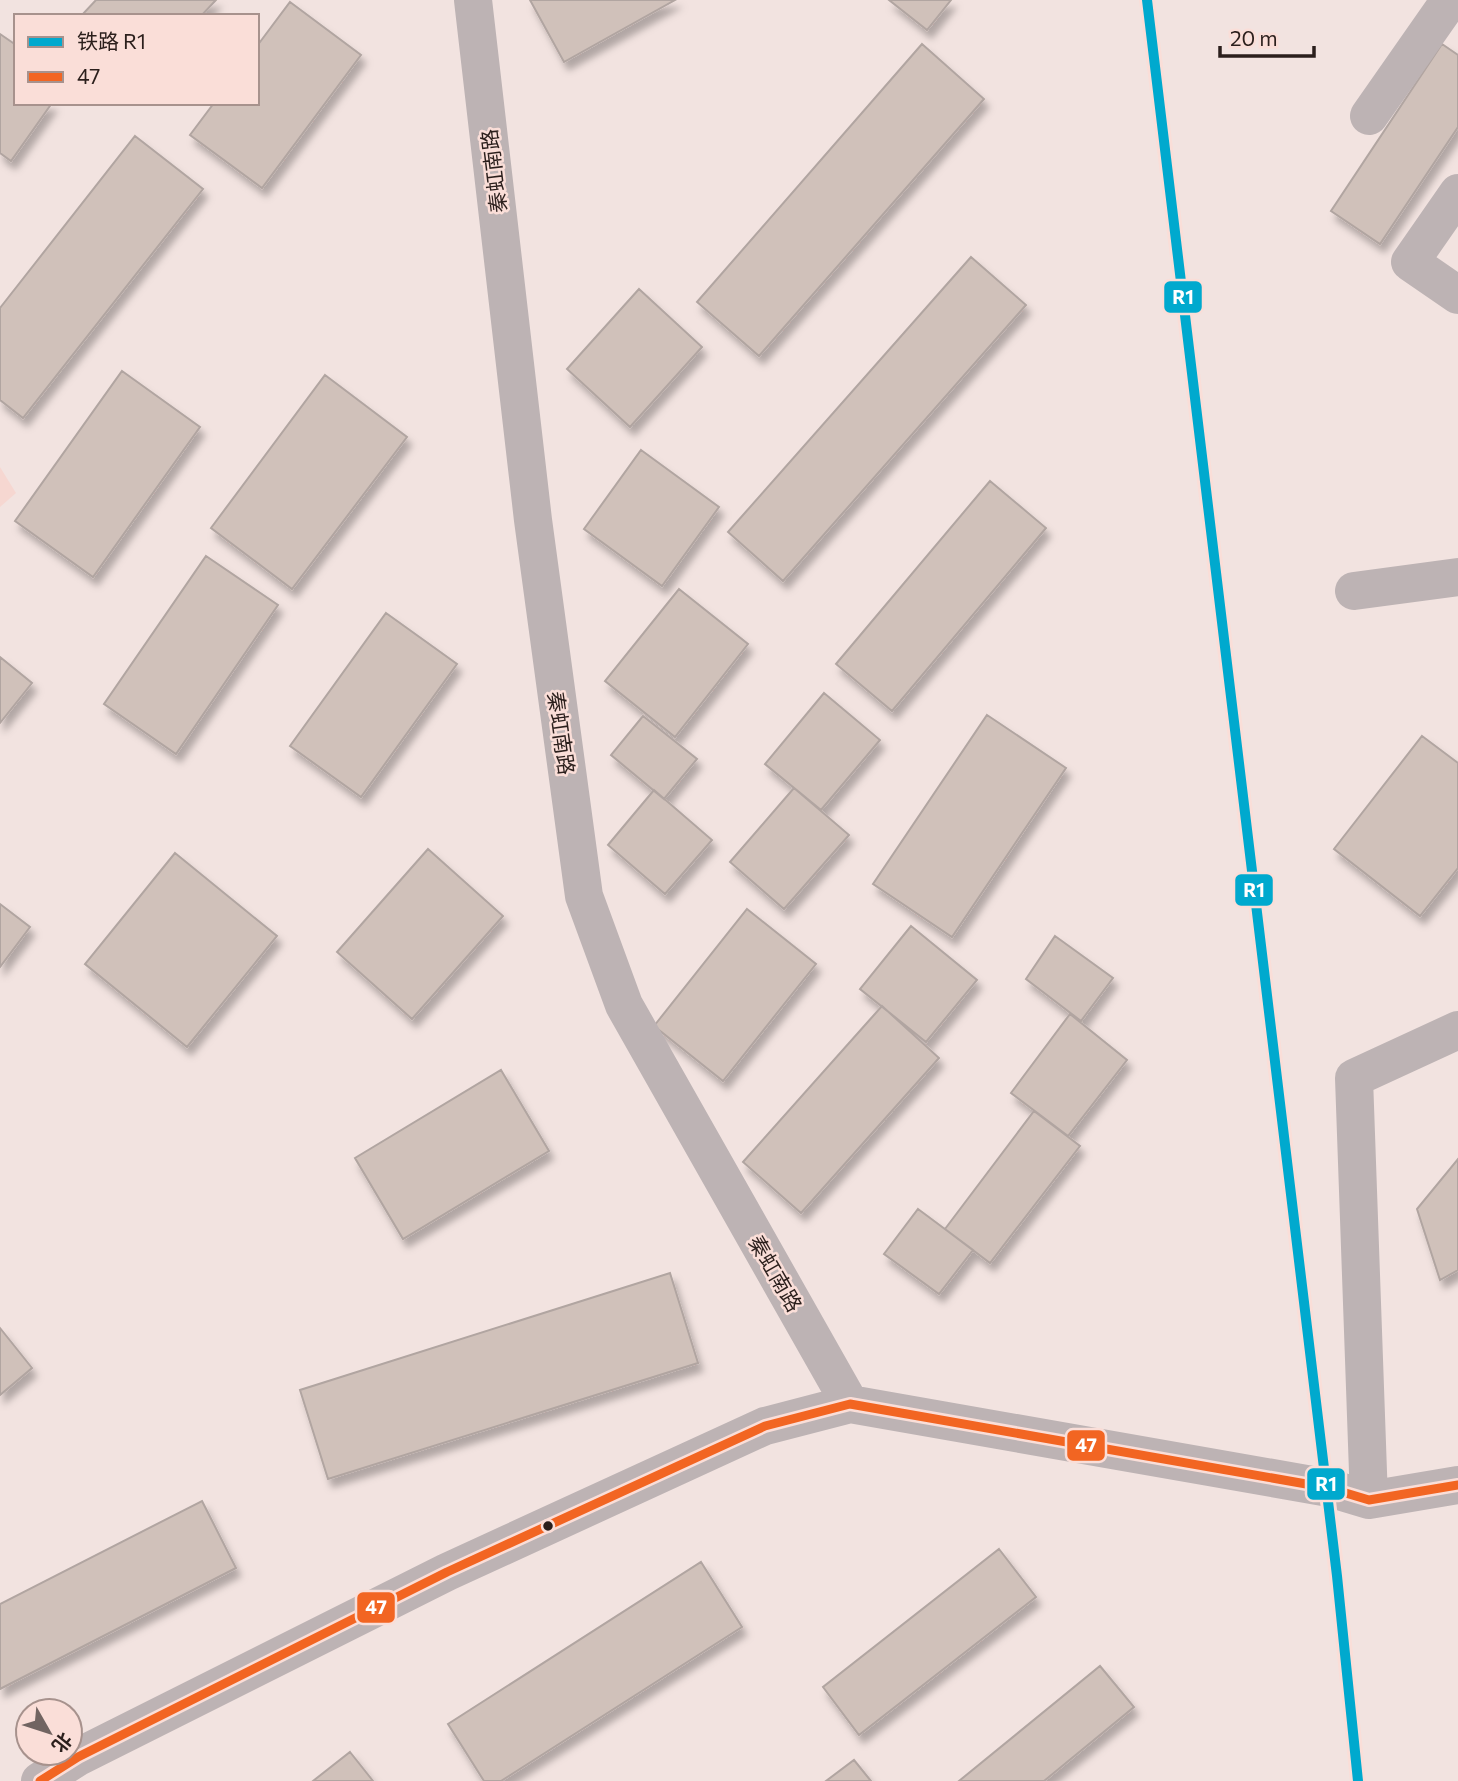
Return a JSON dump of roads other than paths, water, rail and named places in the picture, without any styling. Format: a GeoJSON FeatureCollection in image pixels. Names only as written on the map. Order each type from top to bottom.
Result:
{"type":"FeatureCollection","features":[{"type":"Feature","properties":{"kind":"street","name":"秦虹南路"},"geometry":{"type":"LineString","coordinates":[[473,0],[533,520],[584,896],[624,1005],[850,1404]]}},
{"type":"Feature","properties":{"kind":"street"},"geometry":{"type":"LineString","coordinates":[[1369,116],[1451,0],[1458,4]]}},
{"type":"Feature","properties":{"kind":"street"},"geometry":{"type":"LineString","coordinates":[[1458,193],[1410,262],[1458,295]]}},
{"type":"Feature","properties":{"kind":"street"},"geometry":{"type":"LineString","coordinates":[[1354,591],[1458,576]]}},
{"type":"Feature","properties":{"kind":"street"},"geometry":{"type":"LineString","coordinates":[[1369,1500],[1354,1078],[1458,1030]]}},
{"type":"Feature","properties":{"kind":"street"},"geometry":{"type":"LineString","coordinates":[[40,1781],[78,1757],[447,1572],[765,1426],[850,1404],[1329,1488],[1369,1500],[1458,1485]]}},
{"type":"Feature","properties":{"kind":"rail line","name":"R1"},"geometry":{"type":"LineString","coordinates":[[1147,0],[1337,1576],[1358,1781]]}}]}
